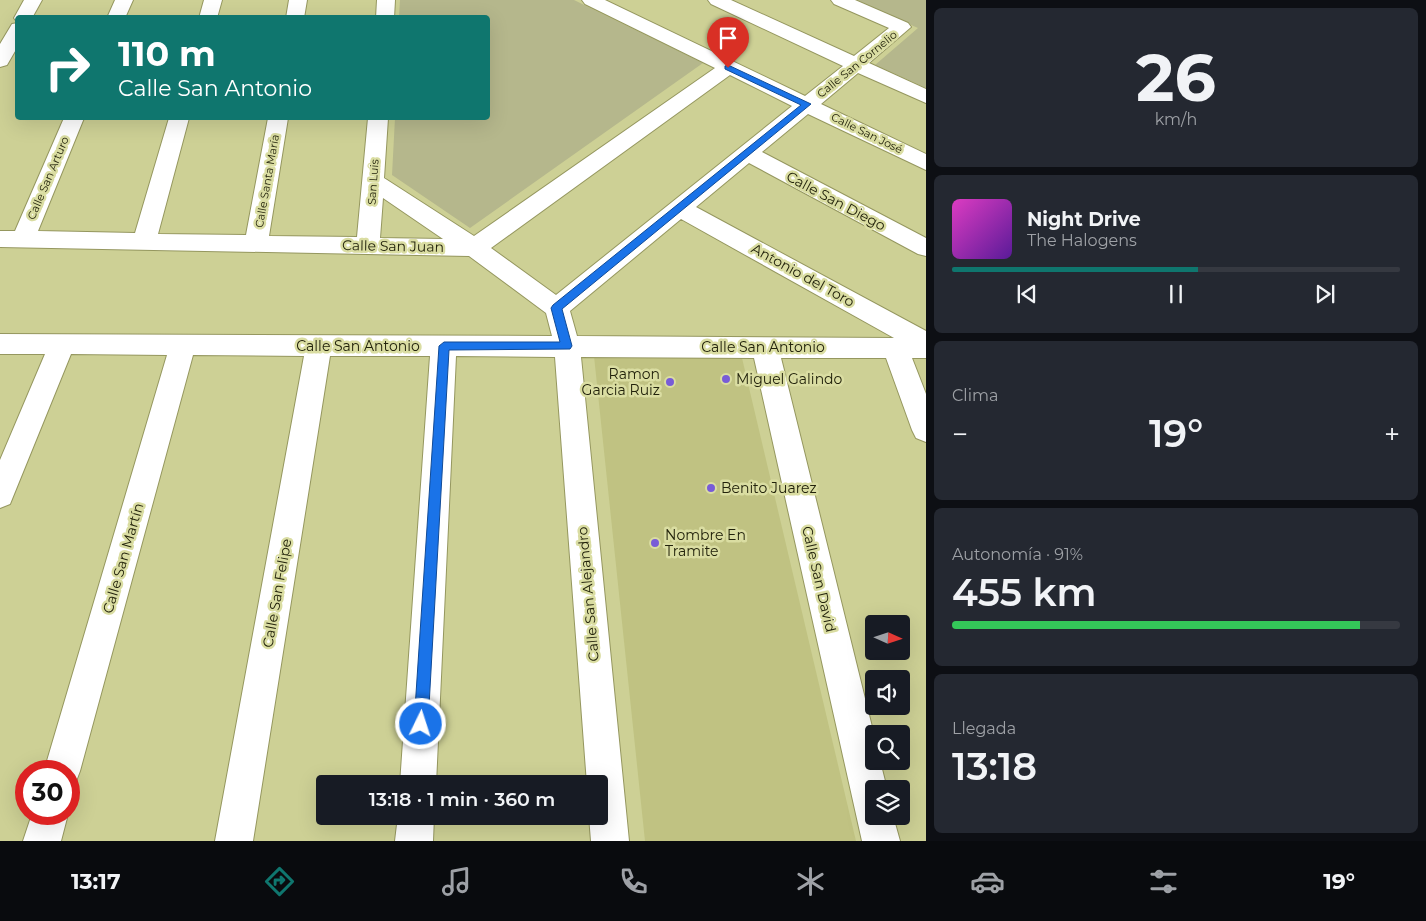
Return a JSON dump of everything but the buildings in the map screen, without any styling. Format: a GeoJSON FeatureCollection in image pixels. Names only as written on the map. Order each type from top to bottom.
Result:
{"type":"FeatureCollection","features":[{"type":"Feature","properties":{"kind":"street"},"geometry":{"type":"LineString","coordinates":[[24,15],[32,0]]}},
{"type":"Feature","properties":{"kind":"street"},"geometry":{"type":"LineString","coordinates":[[117,15],[124,0]]}},
{"type":"Feature","properties":{"kind":"street"},"geometry":{"type":"LineString","coordinates":[[209,15],[213,0]]}},
{"type":"Feature","properties":{"kind":"street"},"geometry":{"type":"LineString","coordinates":[[296,15],[298,0]]}},
{"type":"Feature","properties":{"kind":"street"},"geometry":{"type":"LineString","coordinates":[[385,15],[386,0]]}},
{"type":"Feature","properties":{"kind":"street","name":"Calle San José"},"geometry":{"type":"LineString","coordinates":[[591,0],[926,163]]}},
{"type":"Feature","properties":{"kind":"street"},"geometry":{"type":"LineString","coordinates":[[717,0],[926,97]]}},
{"type":"Feature","properties":{"kind":"street","name":"Calle San Cornelio"},"geometry":{"type":"LineString","coordinates":[[556,308],[902,27],[840,0]]}},
{"type":"Feature","properties":{"kind":"street"},"geometry":{"type":"LineString","coordinates":[[0,61],[15,34]]}},
{"type":"Feature","properties":{"kind":"street"},"geometry":{"type":"LineString","coordinates":[[474,248],[728,68]]}},
{"type":"Feature","properties":{"kind":"street","name":"Calle San Arturo"},"geometry":{"type":"LineString","coordinates":[[11,239],[73,120]]}},
{"type":"Feature","properties":{"kind":"street"},"geometry":{"type":"LineString","coordinates":[[144,242],[178,120]]}},
{"type":"Feature","properties":{"kind":"street","name":"Calle Santa María"},"geometry":{"type":"LineString","coordinates":[[256,244],[278,120]]}},
{"type":"Feature","properties":{"kind":"street","name":"San Luis"},"geometry":{"type":"LineString","coordinates":[[368,246],[378,120]]}},
{"type":"Feature","properties":{"kind":"street","name":"Calle San Diego"},"geometry":{"type":"LineString","coordinates":[[747,153],[926,248]]}},
{"type":"Feature","properties":{"kind":"street"},"geometry":{"type":"LineString","coordinates":[[373,181],[474,248],[556,308]]}},
{"type":"Feature","properties":{"kind":"street","name":"Antonio del Toro"},"geometry":{"type":"LineString","coordinates":[[679,208],[926,343]]}},
{"type":"Feature","properties":{"kind":"street","name":"Calle San Juan"},"geometry":{"type":"LineString","coordinates":[[11,239],[474,248]]}},
{"type":"Feature","properties":{"kind":"street","name":"Calle San Alejandro"},"geometry":{"type":"LineString","coordinates":[[556,308],[567,346],[610,841]]}},
{"type":"Feature","properties":{"kind":"street","name":"Calle San Antonio"},"geometry":{"type":"LineString","coordinates":[[0,344],[926,348]]}},
{"type":"Feature","properties":{"kind":"street"},"geometry":{"type":"LineString","coordinates":[[0,495],[62,344]]}},
{"type":"Feature","properties":{"kind":"street","name":"Calle San Martín"},"geometry":{"type":"LineString","coordinates":[[65,760],[183,345]]}},
{"type":"Feature","properties":{"kind":"street","name":"Calle San Felipe"},"geometry":{"type":"LineString","coordinates":[[234,841],[319,345]]}},
{"type":"Feature","properties":{"kind":"street"},"geometry":{"type":"LineString","coordinates":[[419,775],[444,346]]}},
{"type":"Feature","properties":{"kind":"street","name":"Calle San David"},"geometry":{"type":"LineString","coordinates":[[765,347],[867,780]]}},
{"type":"Feature","properties":{"kind":"street"},"geometry":{"type":"LineString","coordinates":[[895,348],[926,430]]}},
{"type":"Feature","properties":{"kind":"street"},"geometry":{"type":"LineString","coordinates":[[42,841],[47,825]]}},
{"type":"Feature","properties":{"kind":"street"},"geometry":{"type":"LineString","coordinates":[[414,841],[415,825]]}},
{"type":"Feature","properties":{"kind":"street"},"geometry":{"type":"LineString","coordinates":[[877,825],[881,841]]}},
{"type":"Feature","properties":{"kind":"shaded area"},"geometry":{"type":"Polygon","coordinates":[[[400,0],[574,0],[703,63],[470,228],[392,175],[395,120],[490,120],[490,15],[399,15],[400,0]]]}},
{"type":"Feature","properties":{"kind":"shaded area"},"geometry":{"type":"Polygon","coordinates":[[[854,0],[926,0],[926,88],[875,65],[918,28],[854,0]]]}},
{"type":"Feature","properties":{"kind":"shaded area"},"geometry":{"type":"Polygon","coordinates":[[[594,356],[742,358],[856,841],[645,841],[594,356]]]}},
{"type":"Feature","properties":{"kind":"place","name":"Miguel Galindo"},"geometry":{"type":"Point","coordinates":[726,379]}},
{"type":"Feature","properties":{"kind":"place","name":"Ramon Garcia Ruiz"},"geometry":{"type":"Point","coordinates":[670,382]}},
{"type":"Feature","properties":{"kind":"place","name":"Benito Juarez"},"geometry":{"type":"Point","coordinates":[711,488]}},
{"type":"Feature","properties":{"kind":"place","name":"Nombre En Tramite"},"geometry":{"type":"Point","coordinates":[655,543]}},
{"type":"Feature","properties":{"kind":"route"},"geometry":{"type":"LineString","coordinates":[[421,724],[444,346],[567,346],[556,308],[807,104],[728,68]]}}]}
